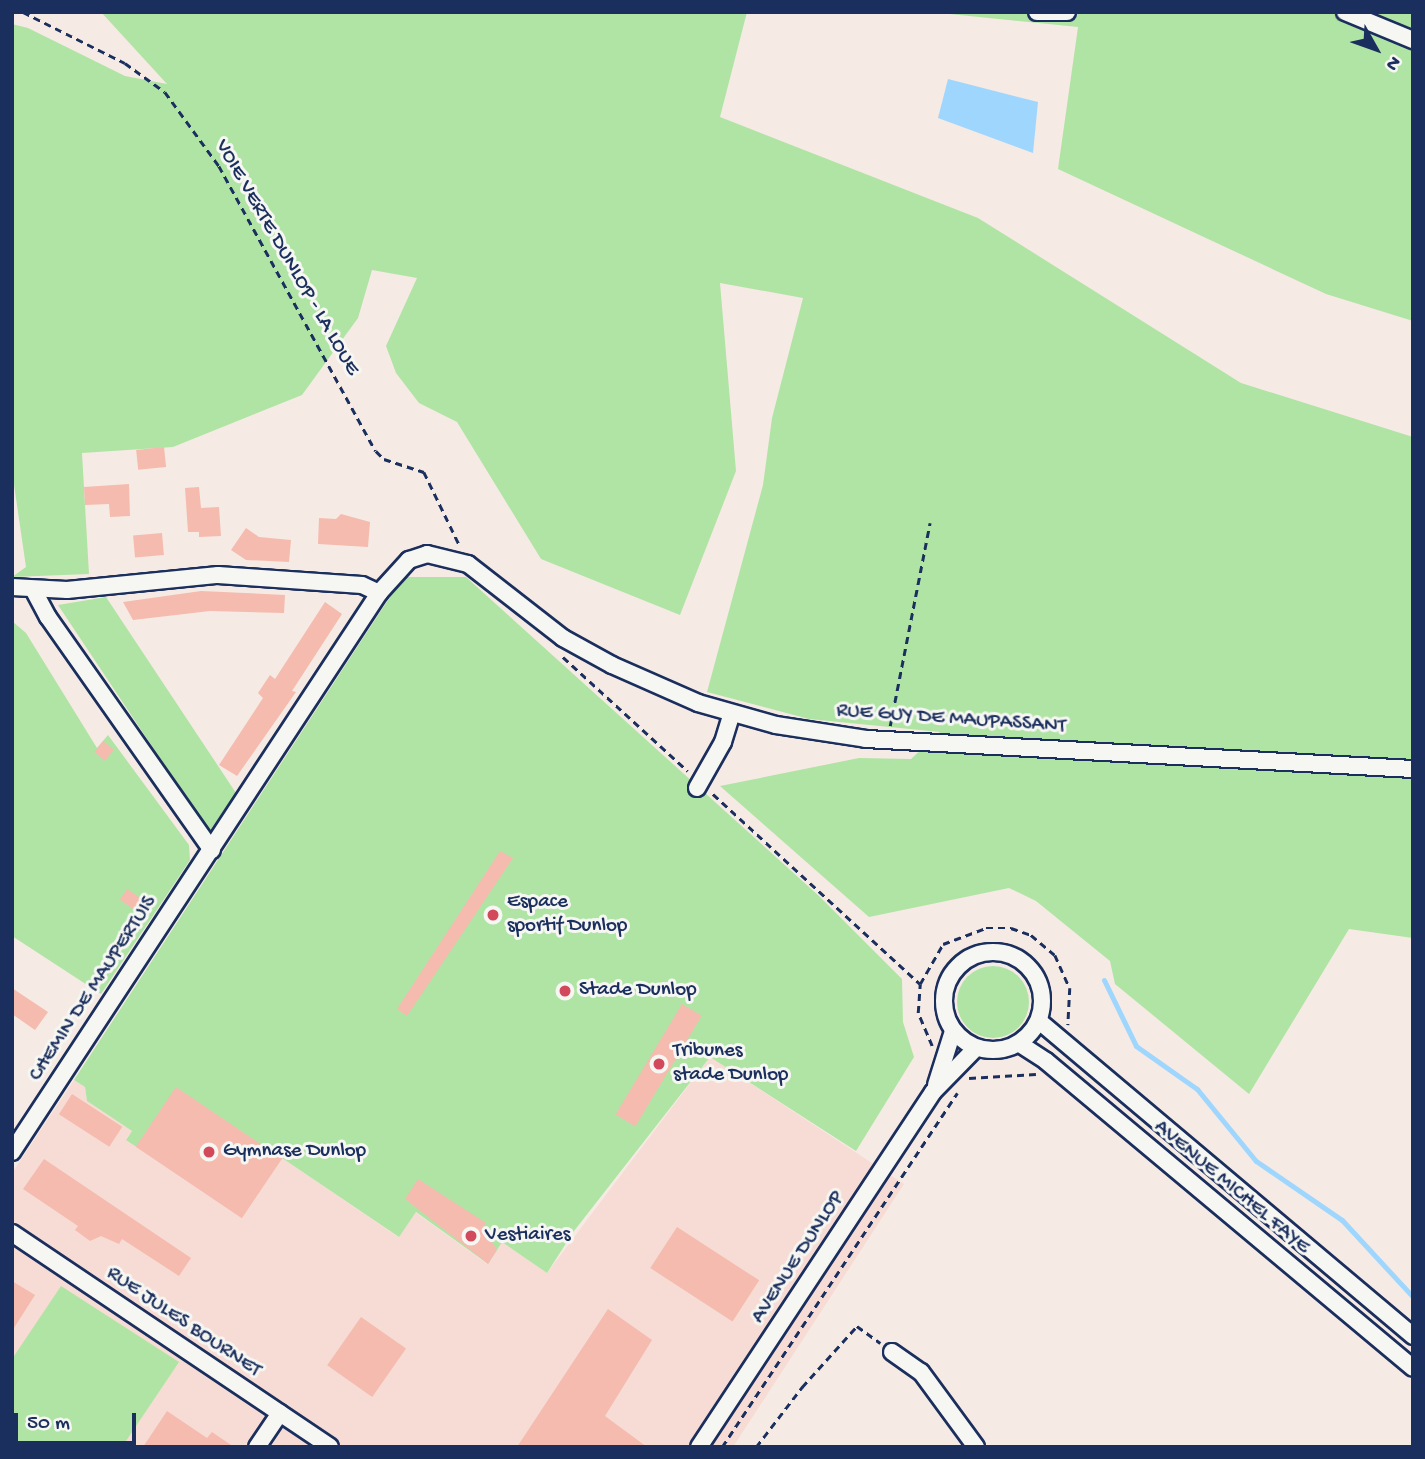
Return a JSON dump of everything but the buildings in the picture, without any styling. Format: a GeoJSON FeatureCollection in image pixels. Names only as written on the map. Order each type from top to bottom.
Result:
{"type":"FeatureCollection","features":[{"type":"Feature","properties":{"kind":"street"},"geometry":{"type":"LineString","coordinates":[[1037,12],[1066,12]]}},
{"type":"Feature","properties":{"kind":"street"},"geometry":{"type":"LineString","coordinates":[[1345,12],[1413,40]]}},
{"type":"Feature","properties":{"kind":"street","name":"RUE GUY DE MAUPASSANT"},"geometry":{"type":"LineString","coordinates":[[379,593],[409,560],[427,554],[468,564],[573,643],[698,703],[776,725],[887,740],[1413,769]]}},
{"type":"Feature","properties":{"kind":"street"},"geometry":{"type":"LineString","coordinates":[[12,587],[66,590],[218,575],[362,586],[379,593]]}},
{"type":"Feature","properties":{"kind":"street"},"geometry":{"type":"LineString","coordinates":[[33,589],[78,662],[212,850]]}},
{"type":"Feature","properties":{"kind":"street","name":"CHEMIN DE MAUPERTUIS"},"geometry":{"type":"LineString","coordinates":[[12,1152],[17,1134],[212,850],[379,593]]}},
{"type":"Feature","properties":{"kind":"street"},"geometry":{"type":"LineString","coordinates":[[697,788],[723,742],[732,713]]}},
{"type":"Feature","properties":{"kind":"street"},"geometry":{"type":"LineString","coordinates":[[988,952],[1013,956],[1033,972],[1041,987],[1039,1021],[1020,1044],[998,1050],[976,1048],[953,1031],[945,1007],[948,982],[964,962],[988,952]]}},
{"type":"Feature","properties":{"kind":"street","name":"AVENUE MICHEL FAYE"},"geometry":{"type":"LineString","coordinates":[[1039,1021],[1413,1336]]}},
{"type":"Feature","properties":{"kind":"street","name":"AVENUE DUNLOP"},"geometry":{"type":"LineString","coordinates":[[948,1068],[953,1031]]}},
{"type":"Feature","properties":{"kind":"street","name":"AVENUE MICHEL FAYE"},"geometry":{"type":"LineString","coordinates":[[1020,1044],[1046,1061],[1413,1368]]}},
{"type":"Feature","properties":{"kind":"street","name":"AVENUE DUNLOP"},"geometry":{"type":"LineString","coordinates":[[699,1447],[948,1068],[976,1048]]}},
{"type":"Feature","properties":{"kind":"street","name":"RUE JULES BOURNET"},"geometry":{"type":"LineString","coordinates":[[12,1233],[330,1447]]}},
{"type":"Feature","properties":{"kind":"street"},"geometry":{"type":"LineString","coordinates":[[891,1352],[921,1372],[976,1447]]}},
{"type":"Feature","properties":{"kind":"street"},"geometry":{"type":"LineString","coordinates":[[257,1447],[279,1413]]}},
{"type":"Feature","properties":{"kind":"path","name":"VOIE VERTE DUNLOP - LA LOUE"},"geometry":{"type":"LineString","coordinates":[[23,12],[113,57],[166,92],[219,166],[376,452],[384,459],[424,472],[468,564]]}},
{"type":"Feature","properties":{"kind":"path"},"geometry":{"type":"LineString","coordinates":[[887,740],[930,523]]}},
{"type":"Feature","properties":{"kind":"path"},"geometry":{"type":"LineString","coordinates":[[1046,1061],[1035,1073],[967,1078],[948,1068],[918,1013],[920,984],[943,944],[962,934],[1011,928],[1031,935],[1055,955],[1070,988],[1070,1020],[1061,1042]]}},
{"type":"Feature","properties":{"kind":"path"},"geometry":{"type":"LineString","coordinates":[[1035,1073],[1045,1082]]}},
{"type":"Feature","properties":{"kind":"path"},"geometry":{"type":"LineString","coordinates":[[722,1447],[959,1090]]}},
{"type":"Feature","properties":{"kind":"path"},"geometry":{"type":"LineString","coordinates":[[756,1447],[857,1326],[891,1352]]}},
{"type":"Feature","properties":{"kind":"shaded area"},"geometry":{"type":"Polygon","coordinates":[[[710,1057],[904,1184],[733,1447],[12,1447],[12,1173],[74,1080],[85,1087],[87,1101],[132,1131],[126,1139],[242,1216],[282,1158],[398,1237],[415,1212],[487,1264],[502,1242],[547,1273],[710,1057]]]}},
{"type":"Feature","properties":{"kind":"green space"},"geometry":{"type":"Polygon","coordinates":[[[101,12],[747,12],[720,117],[978,218],[1241,383],[1413,437],[1413,938],[1349,929],[1249,1094],[1115,984],[1110,961],[1036,901],[1009,888],[869,917],[720,786],[859,758],[911,759],[940,732],[809,719],[707,692],[763,485],[772,418],[803,298],[720,283],[736,471],[680,615],[541,559],[457,422],[419,403],[396,373],[386,346],[417,278],[372,270],[358,318],[302,395],[173,447],[82,453],[89,574],[12,577],[26,567],[12,471],[12,24],[28,28],[125,76],[167,84],[101,12]]]}},
{"type":"Feature","properties":{"kind":"green space"},"geometry":{"type":"Polygon","coordinates":[[[930,12],[1413,12],[1413,321],[1326,294],[1058,169],[1078,27],[930,12]]]}},
{"type":"Feature","properties":{"kind":"green space","name":"Espace sportif Dunlop"},"geometry":{"type":"Polygon","coordinates":[[[403,577],[466,577],[819,896],[902,979],[903,1022],[914,1057],[856,1151],[710,1057],[574,1231],[547,1273],[502,1242],[488,1264],[416,1212],[399,1237],[282,1158],[242,1216],[126,1140],[132,1131],[87,1101],[85,1087],[74,1080],[403,577]]]}},
{"type":"Feature","properties":{"kind":"green space"},"geometry":{"type":"Polygon","coordinates":[[[106,597],[236,793],[209,832],[58,605],[106,597]]]}},
{"type":"Feature","properties":{"kind":"green space"},"geometry":{"type":"Polygon","coordinates":[[[12,621],[26,633],[97,748],[108,735],[189,845],[190,860],[101,994],[12,936],[12,621]]]}},
{"type":"Feature","properties":{"kind":"green space"},"geometry":{"type":"Polygon","coordinates":[[[993,966],[1013,972],[1023,982],[1029,1002],[1023,1022],[1013,1032],[993,1038],[973,1032],[963,1022],[957,1002],[963,982],[973,972],[993,966]]]}},
{"type":"Feature","properties":{"kind":"green space"},"geometry":{"type":"Polygon","coordinates":[[[61,1286],[179,1362],[122,1447],[12,1447],[12,1359],[61,1286]]]}},
{"type":"Feature","properties":{"kind":"water"},"geometry":{"type":"Polygon","coordinates":[[[948,79],[1038,102],[1033,153],[938,118],[948,79]]]}},
{"type":"Feature","properties":{"kind":"waterway"},"geometry":{"type":"LineString","coordinates":[[1104,980],[1136,1046],[1197,1089],[1256,1161],[1342,1220],[1413,1297]]}},
{"type":"Feature","properties":{"kind":"place","name":"Espace sportif Dunlop"},"geometry":{"type":"Point","coordinates":[493,915]}},
{"type":"Feature","properties":{"kind":"place","name":"Stade Dunlop"},"geometry":{"type":"Point","coordinates":[565,991]}},
{"type":"Feature","properties":{"kind":"place","name":"Tribunes stade Dunlop"},"geometry":{"type":"Point","coordinates":[659,1064]}},
{"type":"Feature","properties":{"kind":"place","name":"Gymnase Dunlop"},"geometry":{"type":"Point","coordinates":[209,1152]}},
{"type":"Feature","properties":{"kind":"place","name":"Vestiaires"},"geometry":{"type":"Point","coordinates":[471,1236]}}]}
